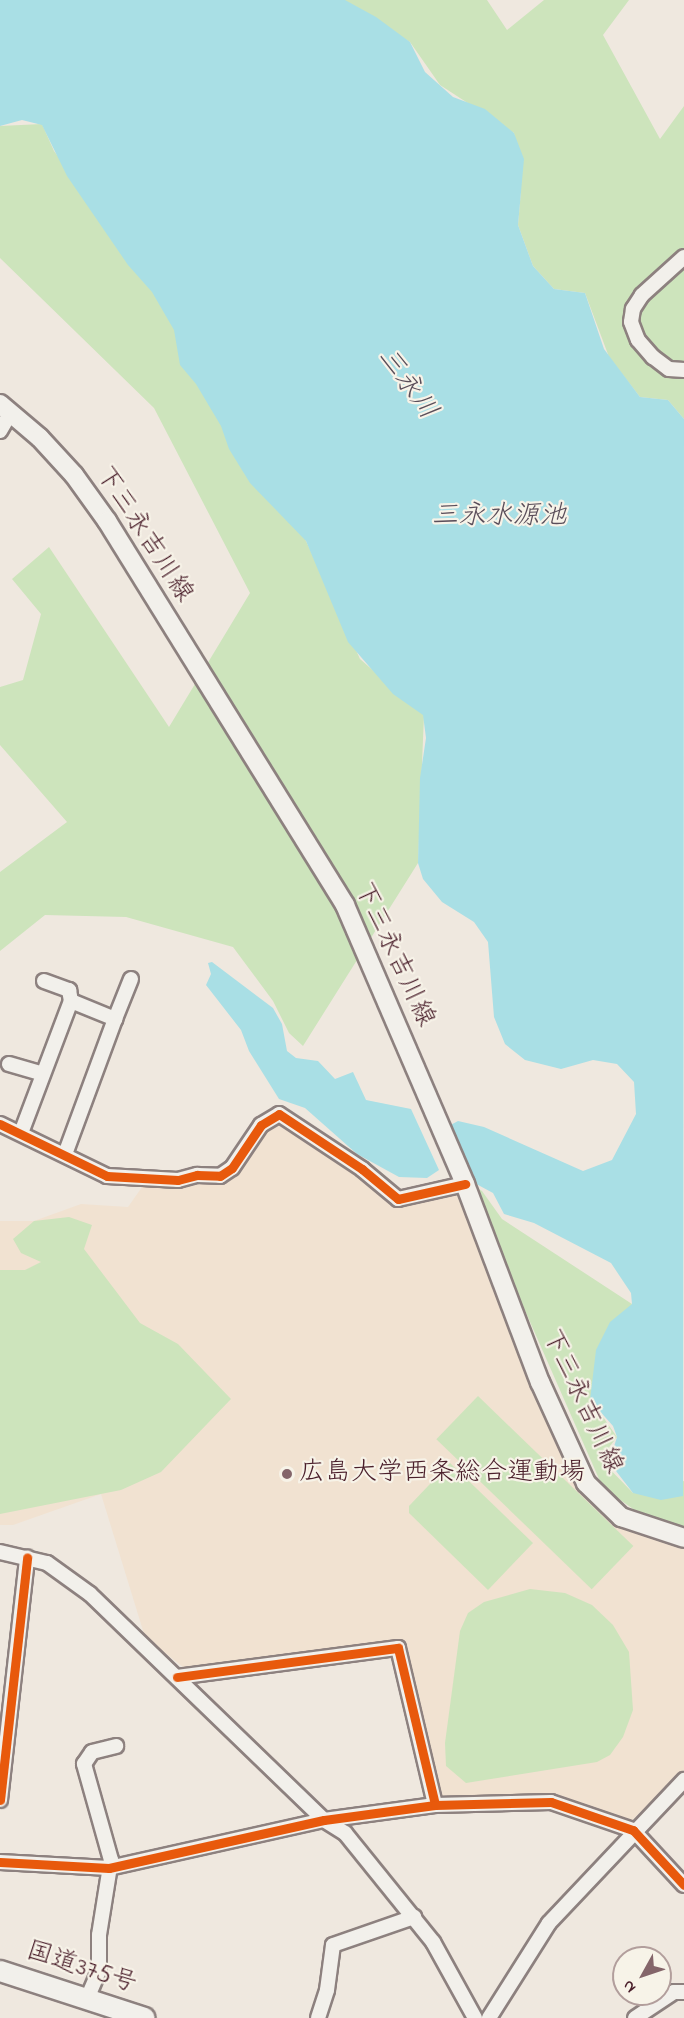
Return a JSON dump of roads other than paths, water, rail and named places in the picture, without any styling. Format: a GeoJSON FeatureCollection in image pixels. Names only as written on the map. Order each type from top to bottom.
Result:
{"type":"FeatureCollection","features":[{"type":"Feature","properties":{"kind":"highway","name":"国道375号"},"geometry":{"type":"LineString","coordinates":[[0,1971],[145,2018]]}},
{"type":"Feature","properties":{"kind":"main road","name":"下三永吉川線"},"geometry":{"type":"LineString","coordinates":[[5,408],[74,475],[107,521],[334,886],[390,1006],[465,1184],[540,1382],[586,1483],[621,1517],[684,1538]]}},
{"type":"Feature","properties":{"kind":"street"},"geometry":{"type":"LineString","coordinates":[[684,256],[642,295],[633,309],[632,322],[638,340],[653,357],[669,369],[684,370]]}},
{"type":"Feature","properties":{"kind":"street"},"geometry":{"type":"LineString","coordinates":[[0,431],[5,408]]}},
{"type":"Feature","properties":{"kind":"street"},"geometry":{"type":"LineString","coordinates":[[65,1154],[131,979]]}},
{"type":"Feature","properties":{"kind":"street"},"geometry":{"type":"LineString","coordinates":[[21,1133],[70,1001],[69,990],[44,981]]}},
{"type":"Feature","properties":{"kind":"street"},"geometry":{"type":"LineString","coordinates":[[70,1001],[115,1019]]}},
{"type":"Feature","properties":{"kind":"street"},"geometry":{"type":"LineString","coordinates":[[9,1064],[43,1074]]}},
{"type":"Feature","properties":{"kind":"street"},"geometry":{"type":"LineString","coordinates":[[0,1124],[107,1176],[125,1179],[220,1176],[232,1168],[261,1125],[279,1114],[362,1169],[398,1199],[465,1184]]}},
{"type":"Feature","properties":{"kind":"street"},"geometry":{"type":"LineString","coordinates":[[0,1552],[47,1563],[90,1594],[324,1820],[345,1833],[414,1917],[475,2018]]}},
{"type":"Feature","properties":{"kind":"street"},"geometry":{"type":"LineString","coordinates":[[0,1800],[27,1558]]}},
{"type":"Feature","properties":{"kind":"street"},"geometry":{"type":"LineString","coordinates":[[177,1677],[398,1648],[435,1805]]}},
{"type":"Feature","properties":{"kind":"street"},"geometry":{"type":"LineString","coordinates":[[87,1999],[99,1971],[99,1935],[111,1860],[84,1764],[92,1752],[116,1746]]}},
{"type":"Feature","properties":{"kind":"street"},"geometry":{"type":"LineString","coordinates":[[489,2018],[549,1923],[633,1830],[684,1780]]}},
{"type":"Feature","properties":{"kind":"street"},"geometry":{"type":"LineString","coordinates":[[0,1862],[109,1868],[324,1820],[435,1805],[551,1802],[633,1830],[684,1885]]}},
{"type":"Feature","properties":{"kind":"street"},"geometry":{"type":"LineString","coordinates":[[318,2018],[327,1990],[333,1945],[414,1917]]}},
{"type":"Feature","properties":{"kind":"street"},"geometry":{"type":"LineString","coordinates":[[639,2017],[674,1992],[684,1992]]}},
{"type":"Feature","properties":{"kind":"water","name":"三永水源池"},"geometry":{"type":"Polygon","coordinates":[[[0,0],[345,0],[376,17],[410,42],[425,72],[453,97],[485,109],[514,133],[524,159],[518,225],[533,266],[554,289],[585,293],[604,349],[640,397],[668,400],[684,419],[683,1496],[661,1500],[633,1493],[609,1462],[617,1437],[613,1426],[590,1400],[596,1350],[610,1322],[632,1304],[631,1293],[611,1263],[534,1223],[504,1214],[493,1193],[467,1179],[445,1128],[458,1121],[484,1127],[583,1171],[612,1160],[636,1114],[634,1082],[617,1064],[593,1060],[561,1069],[525,1060],[505,1044],[494,1017],[488,942],[474,922],[442,902],[423,879],[418,863],[420,778],[426,738],[423,715],[393,694],[348,642],[306,541],[250,483],[229,449],[221,426],[196,384],[180,365],[174,330],[152,292],[128,265],[67,176],[42,125],[22,120],[0,126],[0,0]]]}},
{"type":"Feature","properties":{"kind":"water"},"geometry":{"type":"Polygon","coordinates":[[[212,962],[273,1008],[282,1024],[287,1051],[296,1058],[318,1061],[335,1079],[353,1072],[366,1100],[411,1109],[439,1170],[427,1178],[399,1177],[357,1154],[305,1108],[279,1099],[249,1051],[241,1030],[206,985],[211,974],[208,963],[212,962]]]}},
{"type":"Feature","properties":{"kind":"place","name":"広島大学西条総合運動場"},"geometry":{"type":"Point","coordinates":[287,1474]}},
{"type":"Feature","properties":{"kind":"water label","name":"三永川"},"geometry":{"type":"Point","coordinates":[407,384]}}]}
